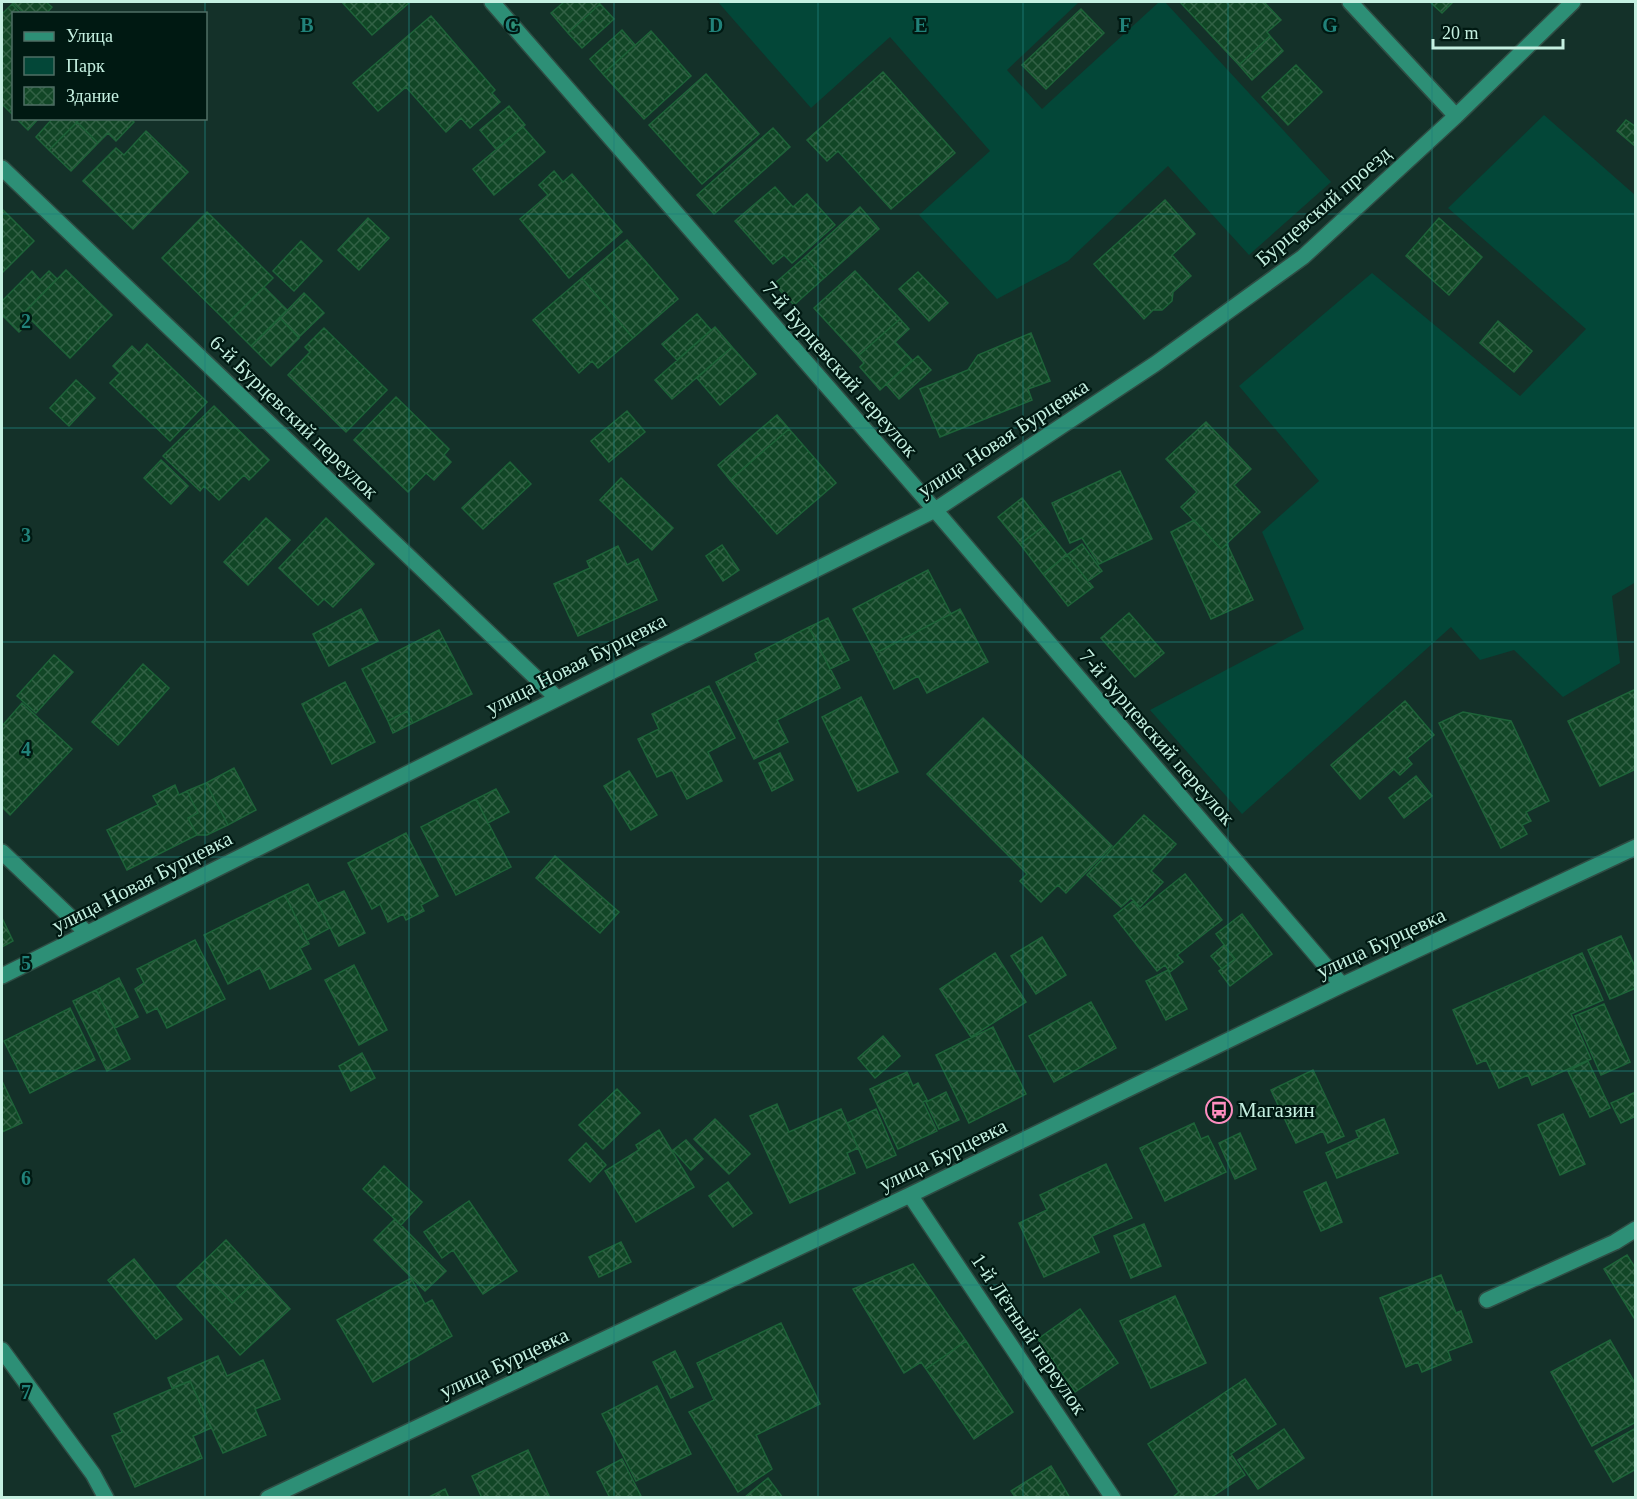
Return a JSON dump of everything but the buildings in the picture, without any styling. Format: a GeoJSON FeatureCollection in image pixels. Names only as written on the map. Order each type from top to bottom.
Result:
{"type":"FeatureCollection","features":[{"type":"Feature","properties":{"kind":"street","name":"7-й Бурцевский переулок"},"geometry":{"type":"LineString","coordinates":[[492,2],[935,510],[1342,985]]}},
{"type":"Feature","properties":{"kind":"street"},"geometry":{"type":"LineString","coordinates":[[1350,2],[1456,116]]}},
{"type":"Feature","properties":{"kind":"street","name":"Бурцевский проезд"},"geometry":{"type":"LineString","coordinates":[[1155,364],[1303,257],[1456,116],[1574,2]]}},
{"type":"Feature","properties":{"kind":"street","name":"6-й Бурцевский переулок"},"geometry":{"type":"LineString","coordinates":[[2,168],[556,698]]}},
{"type":"Feature","properties":{"kind":"street","name":"улица Новая Бурцевка"},"geometry":{"type":"LineString","coordinates":[[2,976],[935,510],[1155,364]]}},
{"type":"Feature","properties":{"kind":"street","name":"улица Бурцевка"},"geometry":{"type":"LineString","coordinates":[[268,1497],[910,1195],[1342,985],[1635,847]]}},
{"type":"Feature","properties":{"kind":"street"},"geometry":{"type":"LineString","coordinates":[[2,852],[87,933]]}},
{"type":"Feature","properties":{"kind":"street","name":"1-й Лётный переулок"},"geometry":{"type":"LineString","coordinates":[[910,1195],[1113,1497]]}},
{"type":"Feature","properties":{"kind":"street"},"geometry":{"type":"LineString","coordinates":[[1487,1300],[1615,1242],[1635,1229]]}},
{"type":"Feature","properties":{"kind":"street"},"geometry":{"type":"LineString","coordinates":[[2,1350],[93,1474],[106,1497]]}},
{"type":"Feature","properties":{"kind":"green space"},"geometry":{"type":"Polygon","coordinates":[[[718,2],[1079,2],[1007,70],[1042,109],[1159,2],[1165,2],[1331,182],[1249,255],[1168,166],[1068,261],[997,299],[919,215],[990,151],[890,37],[811,108],[718,2]]]}},
{"type":"Feature","properties":{"kind":"green space"},"geometry":{"type":"Polygon","coordinates":[[[1544,115],[1635,195],[1636,582],[1612,596],[1620,663],[1563,697],[1514,650],[1480,660],[1451,627],[1242,814],[1150,710],[1304,629],[1262,532],[1319,481],[1239,386],[1372,273],[1520,396],[1586,329],[1448,208],[1544,115]]]}},
{"type":"Feature","properties":{"kind":"place","name":"Магазин"},"geometry":{"type":"Point","coordinates":[1219,1110]}}]}
